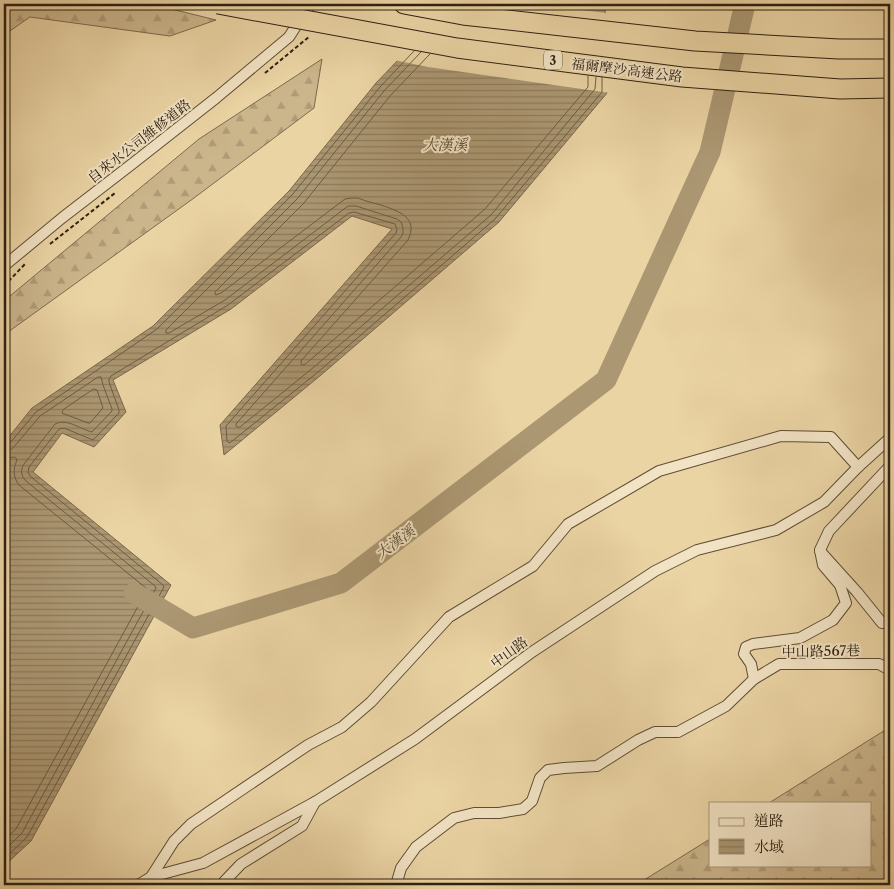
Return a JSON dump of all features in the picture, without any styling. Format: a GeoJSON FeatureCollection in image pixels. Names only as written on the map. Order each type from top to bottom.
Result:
{"type":"FeatureCollection","features":[{"type":"Feature","properties":{"kind":"highway","name":"福爾摩沙高速公路"},"geometry":{"type":"LineString","coordinates":[[218,4],[457,48],[682,77],[840,89],[890,88]]}},
{"type":"Feature","properties":{"kind":"highway"},"geometry":{"type":"LineString","coordinates":[[404,4],[463,15],[695,40],[839,49],[890,48]]}},
{"type":"Feature","properties":{"kind":"street","name":"自來水公司維修道路"},"geometry":{"type":"LineString","coordinates":[[4,266],[62,218],[208,104],[289,36],[310,4]]}},
{"type":"Feature","properties":{"kind":"street"},"geometry":{"type":"LineString","coordinates":[[150,877],[174,841],[191,824],[308,745],[342,727],[371,702],[449,616],[533,566],[568,524],[585,514],[660,471],[781,436],[831,437],[858,467]]}},
{"type":"Feature","properties":{"kind":"street","name":"中山路"},"geometry":{"type":"LineString","coordinates":[[138,885],[150,877],[203,863],[315,802],[415,739],[532,652],[655,571],[698,550],[776,530],[824,502],[890,438]]}},
{"type":"Feature","properties":{"kind":"street"},"geometry":{"type":"LineString","coordinates":[[882,623],[820,550],[830,531],[890,466]]}},
{"type":"Feature","properties":{"kind":"street","name":"中山路567巷"},"geometry":{"type":"LineString","coordinates":[[754,679],[751,664],[744,654],[746,647],[753,644],[800,638],[833,620],[846,603],[840,585],[822,565],[820,550]]}},
{"type":"Feature","properties":{"kind":"street","name":"中山路567巷"},"geometry":{"type":"LineString","coordinates":[[396,885],[401,868],[416,847],[454,818],[474,813],[499,813],[523,808],[532,801],[540,778],[548,770],[596,766],[638,740],[655,732],[678,732],[726,706],[754,679],[778,664],[879,664],[890,670]]}},
{"type":"Feature","properties":{"kind":"street"},"geometry":{"type":"LineString","coordinates":[[222,885],[241,864],[302,826],[315,802]]}},
{"type":"Feature","properties":{"kind":"green space"},"geometry":{"type":"Polygon","coordinates":[[[4,4],[151,4],[216,20],[170,36],[30,17],[4,35],[4,4]]]}},
{"type":"Feature","properties":{"kind":"green space"},"geometry":{"type":"Polygon","coordinates":[[[322,59],[314,108],[194,198],[4,335],[4,301],[199,139],[322,59]]]}},
{"type":"Feature","properties":{"kind":"green space"},"geometry":{"type":"Polygon","coordinates":[[[890,727],[890,885],[636,885],[709,840],[709,866],[872,866],[872,802],[771,802],[890,727]]]}},
{"type":"Feature","properties":{"kind":"water","name":"大漢溪"},"geometry":{"type":"Polygon","coordinates":[[[452,4],[605,4],[607,93],[499,222],[321,375],[224,455],[220,425],[392,229],[352,216],[231,309],[113,380],[126,412],[94,447],[62,433],[33,472],[171,585],[31,841],[4,866],[4,443],[32,408],[153,326],[289,191],[376,83],[452,4]]]}},
{"type":"Feature","properties":{"kind":"pier"},"geometry":{"type":"Polygon","coordinates":[[[448,4],[529,4],[607,13],[610,93],[428,67],[394,60],[448,4]]]}},
{"type":"Feature","properties":{"kind":"waterway","name":"大漢溪"},"geometry":{"type":"LineString","coordinates":[[134,593],[193,628],[341,583],[606,380],[710,152],[745,4]]}}]}
